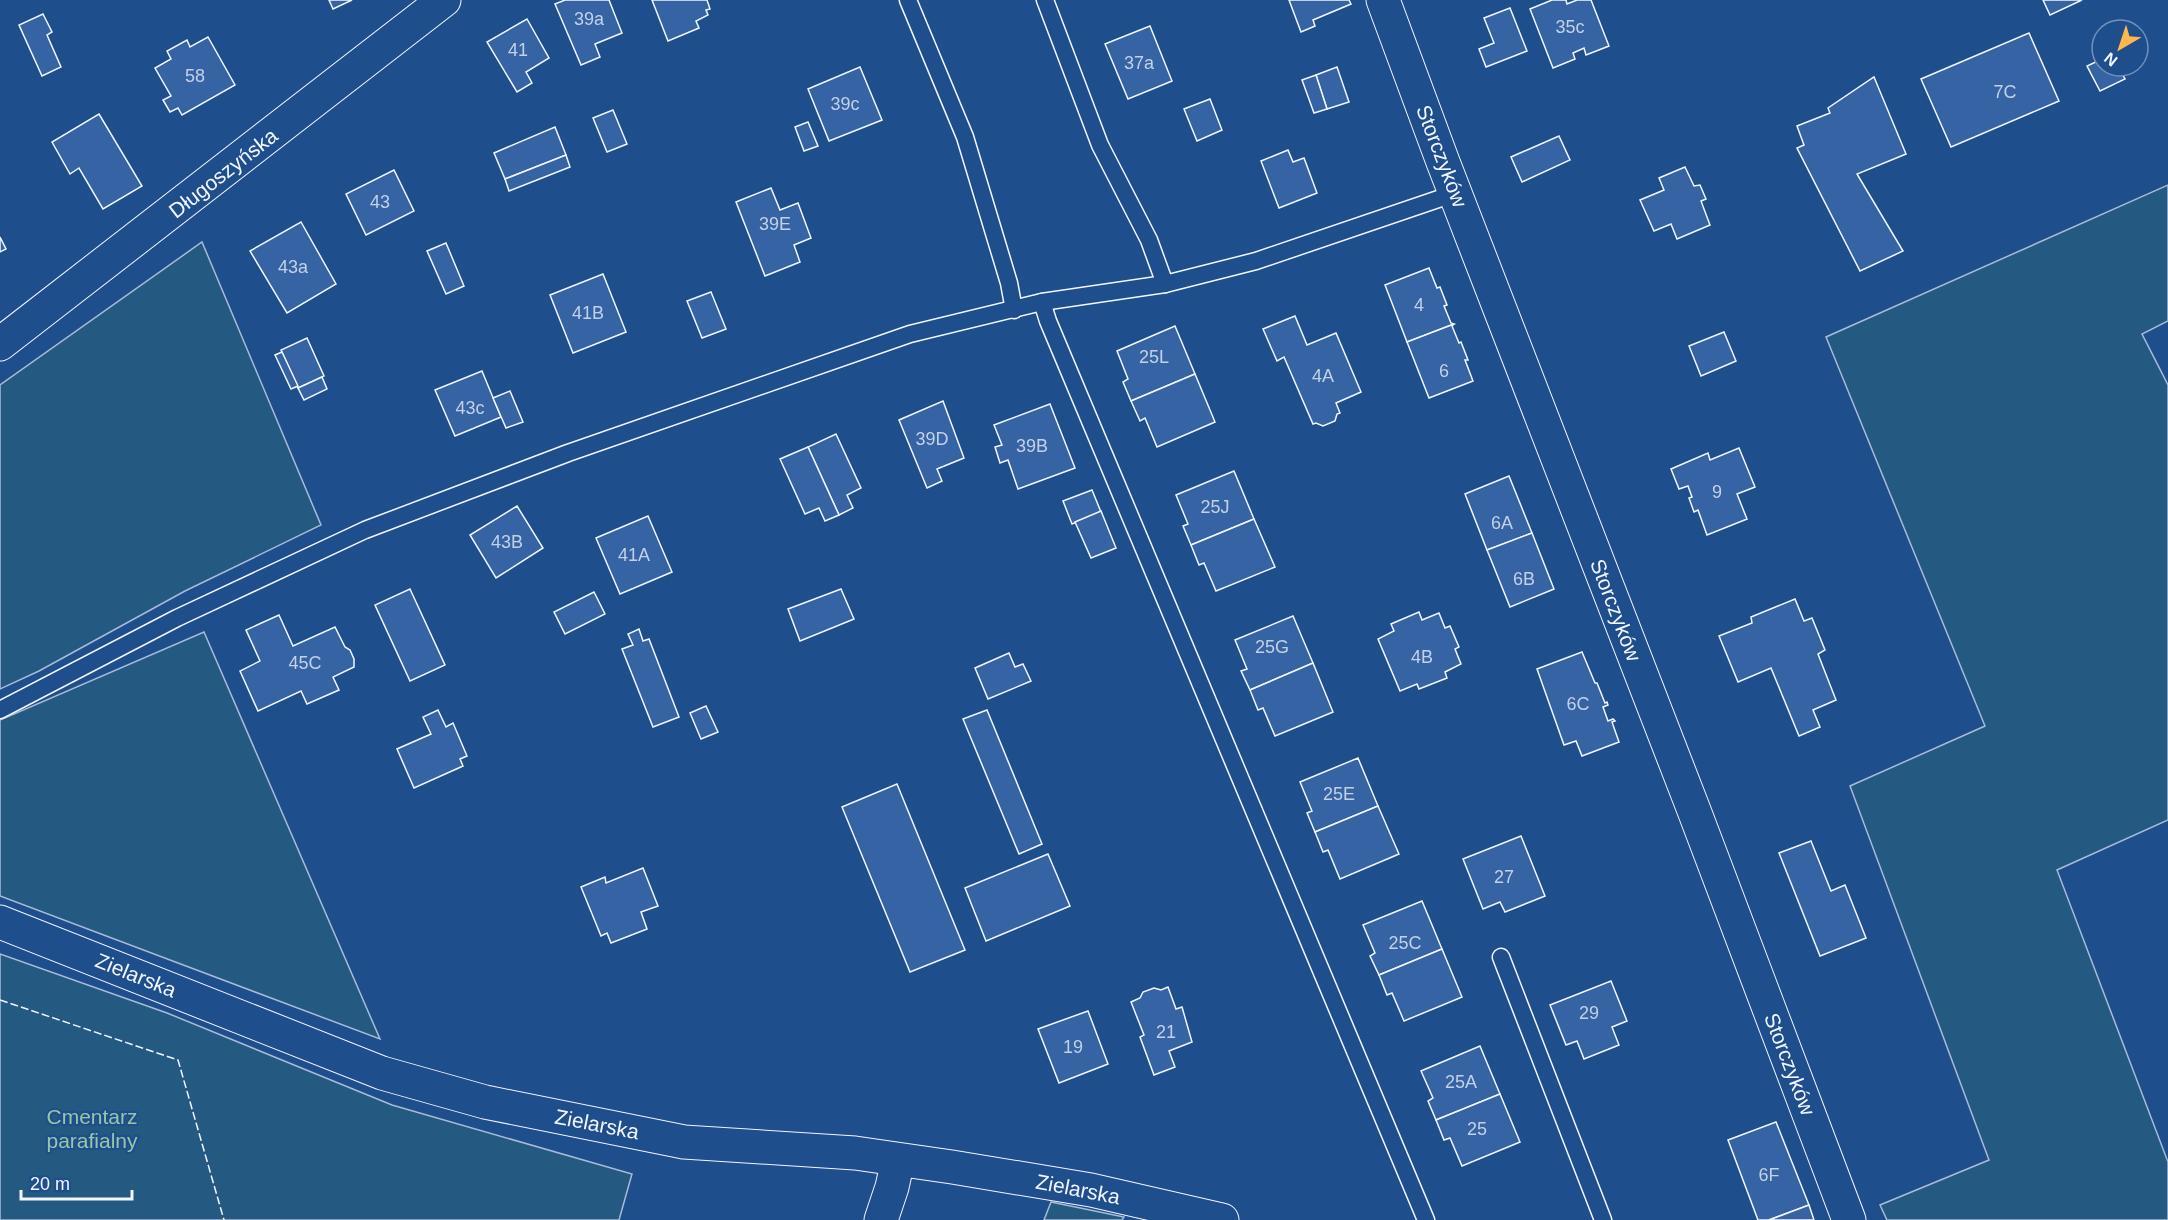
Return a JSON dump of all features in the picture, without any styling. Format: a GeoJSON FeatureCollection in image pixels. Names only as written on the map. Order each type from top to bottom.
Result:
{"type":"FeatureCollection","features":[{"type":"Feature","properties":{"kind":"street","name":"Długoszyńska"},"geometry":{"type":"LineString","coordinates":[[0,344],[444,0]]}},
{"type":"Feature","properties":{"kind":"street","name":"Storczyków"},"geometry":{"type":"LineString","coordinates":[[1383,0],[1704,835],[1849,1220]]}},
{"type":"Feature","properties":{"kind":"street","name":"Zielarska"},"geometry":{"type":"LineString","coordinates":[[0,922],[382,1073],[485,1102],[684,1142],[855,1153],[952,1167],[1091,1190],[1221,1220]]}},
{"type":"Feature","properties":{"kind":"street"},"geometry":{"type":"LineString","coordinates":[[881,1220],[898,1160]]}},
{"type":"Feature","properties":{"kind":"lane"},"geometry":{"type":"LineString","coordinates":[[908,0],[965,137],[1009,284],[1014,310]]}},
{"type":"Feature","properties":{"kind":"lane"},"geometry":{"type":"LineString","coordinates":[[1045,0],[1100,145],[1149,240],[1165,284]]}},
{"type":"Feature","properties":{"kind":"lane"},"geometry":{"type":"LineString","coordinates":[[0,710],[177,618],[365,530],[568,453],[910,334],[1042,302],[1165,284],[1256,261],[1456,193]]}},
{"type":"Feature","properties":{"kind":"lane"},"geometry":{"type":"LineString","coordinates":[[1042,302],[1057,343],[1426,1220]]}},
{"type":"Feature","properties":{"kind":"lane"},"geometry":{"type":"LineString","coordinates":[[1501,957],[1603,1220]]}},
{"type":"Feature","properties":{"kind":"green space"},"geometry":{"type":"Polygon","coordinates":[[[2168,185],[2168,321],[2142,334],[2168,385],[2168,820],[2057,870],[2168,1162],[2168,1220],[1887,1220],[1880,1205],[1989,1160],[1850,786],[1985,726],[1826,337],[2168,185]]]}},
{"type":"Feature","properties":{"kind":"green space"},"geometry":{"type":"Polygon","coordinates":[[[202,242],[321,525],[185,591],[39,671],[0,689],[0,385],[202,242]]]}},
{"type":"Feature","properties":{"kind":"green space"},"geometry":{"type":"Polygon","coordinates":[[[204,632],[380,1039],[0,896],[0,720],[204,632]]]}},
{"type":"Feature","properties":{"kind":"green space","name":"Cmentarz parafialny"},"geometry":{"type":"Polygon","coordinates":[[[0,954],[167,1013],[392,1105],[632,1174],[619,1220],[0,1220],[0,954]]]}},
{"type":"Feature","properties":{"kind":"green space"},"geometry":{"type":"Polygon","coordinates":[[[1051,1202],[1124,1217],[1122,1220],[1044,1220],[1051,1202]]]}},
{"type":"Feature","properties":{"kind":"building"},"geometry":{"type":"Polygon","coordinates":[[[329,0],[352,0],[333,9],[329,0]]]}},
{"type":"Feature","properties":{"kind":"building"},"geometry":{"type":"Polygon","coordinates":[[[565,0],[609,0],[622,33],[595,44],[600,57],[581,65],[555,4],[565,0]]]}},
{"type":"Feature","properties":{"kind":"building"},"geometry":{"type":"Polygon","coordinates":[[[652,0],[707,0],[710,9],[706,10],[708,15],[696,21],[699,28],[668,41],[652,0]]]}},
{"type":"Feature","properties":{"kind":"building"},"geometry":{"type":"Polygon","coordinates":[[[1289,0],[1349,0],[1351,4],[1313,20],[1315,26],[1301,32],[1289,0]]]}},
{"type":"Feature","properties":{"kind":"building"},"geometry":{"type":"Polygon","coordinates":[[[1552,0],[1566,0],[1567,4],[1577,0],[1591,0],[1609,46],[1586,55],[1584,48],[1573,53],[1575,59],[1553,68],[1530,9],[1552,0]]]}},
{"type":"Feature","properties":{"kind":"building"},"geometry":{"type":"Polygon","coordinates":[[[2043,0],[2082,0],[2050,15],[2043,0]]]}},
{"type":"Feature","properties":{"kind":"building"},"geometry":{"type":"Polygon","coordinates":[[[1510,8],[1527,51],[1486,67],[1479,49],[1494,43],[1484,18],[1510,8]]]}},
{"type":"Feature","properties":{"kind":"building"},"geometry":{"type":"Polygon","coordinates":[[[43,14],[52,32],[47,35],[61,67],[42,76],[19,25],[43,14]]]}},
{"type":"Feature","properties":{"kind":"building"},"geometry":{"type":"Polygon","coordinates":[[[527,19],[549,58],[526,72],[532,83],[517,92],[487,42],[527,19]]]}},
{"type":"Feature","properties":{"kind":"building"},"geometry":{"type":"Polygon","coordinates":[[[1150,26],[1172,81],[1128,99],[1105,44],[1150,26]]]}},
{"type":"Feature","properties":{"kind":"building"},"geometry":{"type":"Polygon","coordinates":[[[2029,33],[2059,101],[1951,147],[1921,79],[2029,33]]]}},
{"type":"Feature","properties":{"kind":"building"},"geometry":{"type":"Polygon","coordinates":[[[208,37],[235,85],[182,115],[178,108],[170,112],[163,100],[171,96],[155,68],[171,59],[167,51],[187,40],[190,47],[208,37]]]}},
{"type":"Feature","properties":{"kind":"building"},"geometry":{"type":"Polygon","coordinates":[[[860,67],[882,120],[829,141],[808,89],[860,67]]]}},
{"type":"Feature","properties":{"kind":"building"},"geometry":{"type":"Polygon","coordinates":[[[1337,67],[1349,102],[1327,109],[1316,75],[1337,67]]]}},
{"type":"Feature","properties":{"kind":"building"},"geometry":{"type":"Polygon","coordinates":[[[1316,75],[1327,109],[1314,113],[1302,80],[1316,75]]]}},
{"type":"Feature","properties":{"kind":"building"},"geometry":{"type":"Polygon","coordinates":[[[1874,77],[1906,154],[1857,174],[1903,251],[1860,271],[1797,148],[1804,145],[1797,126],[1830,113],[1828,108],[1874,77]]]}},
{"type":"Feature","properties":{"kind":"building"},"geometry":{"type":"Polygon","coordinates":[[[2093,78],[2125,79],[2100,91],[2093,78]]]}},
{"type":"Feature","properties":{"kind":"building"},"geometry":{"type":"Polygon","coordinates":[[[1210,99],[1222,130],[1197,141],[1184,109],[1210,99]]]}},
{"type":"Feature","properties":{"kind":"building"},"geometry":{"type":"Polygon","coordinates":[[[613,110],[627,144],[607,152],[593,118],[613,110]]]}},
{"type":"Feature","properties":{"kind":"building"},"geometry":{"type":"Polygon","coordinates":[[[99,114],[142,186],[103,209],[79,168],[70,174],[52,142],[99,114]]]}},
{"type":"Feature","properties":{"kind":"building"},"geometry":{"type":"Polygon","coordinates":[[[808,122],[818,146],[804,151],[795,127],[808,122]]]}},
{"type":"Feature","properties":{"kind":"building"},"geometry":{"type":"Polygon","coordinates":[[[555,127],[566,155],[505,179],[494,153],[555,127]]]}},
{"type":"Feature","properties":{"kind":"building"},"geometry":{"type":"Polygon","coordinates":[[[1559,136],[1570,160],[1522,182],[1511,157],[1559,136]]]}},
{"type":"Feature","properties":{"kind":"building"},"geometry":{"type":"Polygon","coordinates":[[[1288,150],[1293,162],[1304,158],[1317,193],[1279,208],[1261,161],[1288,150]]]}},
{"type":"Feature","properties":{"kind":"building"},"geometry":{"type":"Polygon","coordinates":[[[566,155],[570,167],[509,191],[505,179],[566,155]]]}},
{"type":"Feature","properties":{"kind":"building"},"geometry":{"type":"Polygon","coordinates":[[[1685,167],[1694,186],[1700,185],[1706,199],[1701,201],[1710,225],[1677,239],[1671,224],[1654,231],[1640,200],[1664,190],[1659,178],[1685,167]]]}},
{"type":"Feature","properties":{"kind":"building"},"geometry":{"type":"Polygon","coordinates":[[[394,170],[414,211],[366,235],[346,194],[394,170]]]}},
{"type":"Feature","properties":{"kind":"building"},"geometry":{"type":"Polygon","coordinates":[[[771,188],[780,210],[798,203],[811,238],[794,245],[800,262],[765,276],[736,202],[771,188]]]}},
{"type":"Feature","properties":{"kind":"building"},"geometry":{"type":"Polygon","coordinates":[[[301,222],[336,284],[287,313],[250,251],[301,222]]]}},
{"type":"Feature","properties":{"kind":"building"},"geometry":{"type":"Polygon","coordinates":[[[0,237],[6,249],[0,252],[0,237]]]}},
{"type":"Feature","properties":{"kind":"building"},"geometry":{"type":"Polygon","coordinates":[[[446,243],[464,286],[446,294],[427,251],[446,243]]]}},
{"type":"Feature","properties":{"kind":"building"},"geometry":{"type":"Polygon","coordinates":[[[1429,268],[1437,288],[1440,287],[1451,323],[1454,324],[1407,342],[1385,285],[1429,268]]]}},
{"type":"Feature","properties":{"kind":"building"},"geometry":{"type":"Polygon","coordinates":[[[603,274],[626,332],[573,353],[550,295],[603,274]]]}},
{"type":"Feature","properties":{"kind":"building"},"geometry":{"type":"Polygon","coordinates":[[[711,292],[726,329],[702,338],[687,301],[711,292]]]}},
{"type":"Feature","properties":{"kind":"building"},"geometry":{"type":"Polygon","coordinates":[[[1295,316],[1307,345],[1336,333],[1361,392],[1336,403],[1340,413],[1337,414],[1335,421],[1323,426],[1313,424],[1284,357],[1277,361],[1263,329],[1295,316]]]}},
{"type":"Feature","properties":{"kind":"building"},"geometry":{"type":"Polygon","coordinates":[[[1454,324],[1452,326],[1468,360],[1465,360],[1473,381],[1429,398],[1407,342],[1454,324]]]}},
{"type":"Feature","properties":{"kind":"building"},"geometry":{"type":"Polygon","coordinates":[[[1175,326],[1195,374],[1131,401],[1123,382],[1128,379],[1117,351],[1175,326]]]}},
{"type":"Feature","properties":{"kind":"building"},"geometry":{"type":"Polygon","coordinates":[[[1724,332],[1736,361],[1701,376],[1689,346],[1724,332]]]}},
{"type":"Feature","properties":{"kind":"building"},"geometry":{"type":"Polygon","coordinates":[[[307,338],[324,376],[298,388],[281,350],[307,338]]]}},
{"type":"Feature","properties":{"kind":"building"},"geometry":{"type":"Polygon","coordinates":[[[282,352],[298,386],[291,389],[275,355],[282,352]]]}},
{"type":"Feature","properties":{"kind":"building"},"geometry":{"type":"Polygon","coordinates":[[[482,371],[501,417],[455,436],[435,390],[482,371]]]}},
{"type":"Feature","properties":{"kind":"building"},"geometry":{"type":"Polygon","coordinates":[[[1195,374],[1215,422],[1157,447],[1145,418],[1140,421],[1131,401],[1195,374]]]}},
{"type":"Feature","properties":{"kind":"building"},"geometry":{"type":"Polygon","coordinates":[[[322,377],[327,389],[304,400],[298,388],[322,377]]]}},
{"type":"Feature","properties":{"kind":"building"},"geometry":{"type":"Polygon","coordinates":[[[510,391],[523,422],[506,428],[493,398],[510,391]]]}},
{"type":"Feature","properties":{"kind":"building"},"geometry":{"type":"Polygon","coordinates":[[[943,401],[964,458],[937,469],[942,481],[927,488],[899,420],[943,401]]]}},
{"type":"Feature","properties":{"kind":"building"},"geometry":{"type":"Polygon","coordinates":[[[1050,404],[1075,468],[1018,489],[1008,460],[1000,463],[995,447],[1002,445],[994,425],[1050,404]]]}},
{"type":"Feature","properties":{"kind":"building"},"geometry":{"type":"Polygon","coordinates":[[[836,434],[861,488],[847,495],[853,508],[839,515],[808,447],[836,434]]]}},
{"type":"Feature","properties":{"kind":"building"},"geometry":{"type":"Polygon","coordinates":[[[808,447],[839,515],[825,521],[819,508],[805,514],[780,459],[808,447]]]}},
{"type":"Feature","properties":{"kind":"building"},"geometry":{"type":"Polygon","coordinates":[[[1739,448],[1755,487],[1737,494],[1747,519],[1707,535],[1698,510],[1694,512],[1688,486],[1679,489],[1671,469],[1708,453],[1710,460],[1739,448]]]}},
{"type":"Feature","properties":{"kind":"building"},"geometry":{"type":"Polygon","coordinates":[[[1234,471],[1254,519],[1191,545],[1183,526],[1188,524],[1176,495],[1234,471]]]}},
{"type":"Feature","properties":{"kind":"building"},"geometry":{"type":"Polygon","coordinates":[[[1509,476],[1532,533],[1487,550],[1465,494],[1509,476]]]}},
{"type":"Feature","properties":{"kind":"building"},"geometry":{"type":"Polygon","coordinates":[[[1092,490],[1101,512],[1072,524],[1063,501],[1092,490]]]}},
{"type":"Feature","properties":{"kind":"building"},"geometry":{"type":"Polygon","coordinates":[[[517,506],[543,548],[496,578],[470,535],[517,506]]]}},
{"type":"Feature","properties":{"kind":"building"},"geometry":{"type":"Polygon","coordinates":[[[1101,511],[1116,548],[1091,558],[1075,522],[1101,511]]]}},
{"type":"Feature","properties":{"kind":"building"},"geometry":{"type":"Polygon","coordinates":[[[648,516],[672,572],[620,594],[596,538],[648,516]]]}},
{"type":"Feature","properties":{"kind":"building"},"geometry":{"type":"Polygon","coordinates":[[[1254,519],[1275,567],[1216,591],[1204,563],[1199,565],[1191,545],[1254,519]]]}},
{"type":"Feature","properties":{"kind":"building"},"geometry":{"type":"Polygon","coordinates":[[[1532,533],[1554,589],[1510,607],[1487,550],[1532,533]]]}},
{"type":"Feature","properties":{"kind":"building"},"geometry":{"type":"Polygon","coordinates":[[[410,589],[445,665],[410,681],[375,605],[410,589]]]}},
{"type":"Feature","properties":{"kind":"building"},"geometry":{"type":"Polygon","coordinates":[[[841,589],[854,619],[800,641],[788,609],[841,589]]]}},
{"type":"Feature","properties":{"kind":"building"},"geometry":{"type":"Polygon","coordinates":[[[594,592],[605,614],[565,634],[554,612],[594,592]]]}},
{"type":"Feature","properties":{"kind":"building"},"geometry":{"type":"Polygon","coordinates":[[[1795,599],[1804,621],[1812,618],[1825,650],[1818,654],[1836,700],[1813,710],[1820,727],[1799,736],[1771,668],[1738,682],[1719,636],[1752,623],[1751,617],[1795,599]]]}},
{"type":"Feature","properties":{"kind":"building"},"geometry":{"type":"Polygon","coordinates":[[[1419,612],[1422,620],[1439,613],[1445,628],[1450,626],[1459,647],[1455,649],[1461,664],[1445,672],[1447,678],[1419,689],[1417,684],[1400,691],[1378,639],[1394,631],[1391,624],[1419,612]]]}},
{"type":"Feature","properties":{"kind":"building"},"geometry":{"type":"Polygon","coordinates":[[[279,615],[293,646],[335,627],[345,647],[350,650],[354,659],[354,667],[333,677],[339,690],[307,704],[301,691],[258,711],[240,671],[260,661],[246,630],[279,615]]]}},
{"type":"Feature","properties":{"kind":"building"},"geometry":{"type":"Polygon","coordinates":[[[1293,616],[1313,663],[1250,690],[1241,671],[1247,669],[1235,640],[1293,616]]]}},
{"type":"Feature","properties":{"kind":"building"},"geometry":{"type":"Polygon","coordinates":[[[639,629],[643,641],[649,639],[679,717],[653,727],[622,649],[633,645],[628,634],[639,629]]]}},
{"type":"Feature","properties":{"kind":"building"},"geometry":{"type":"Polygon","coordinates":[[[1582,652],[1605,703],[1607,702],[1608,705],[1603,707],[1608,721],[1613,719],[1615,721],[1612,722],[1619,742],[1582,756],[1576,741],[1564,745],[1537,669],[1582,652]]]}},
{"type":"Feature","properties":{"kind":"building"},"geometry":{"type":"Polygon","coordinates":[[[1009,653],[1015,667],[1023,664],[1031,681],[988,699],[975,668],[1009,653]]]}},
{"type":"Feature","properties":{"kind":"building"},"geometry":{"type":"Polygon","coordinates":[[[1313,663],[1333,712],[1275,736],[1263,708],[1258,710],[1250,690],[1313,663]]]}},
{"type":"Feature","properties":{"kind":"building"},"geometry":{"type":"Polygon","coordinates":[[[706,706],[718,732],[701,739],[690,713],[706,706]]]}},
{"type":"Feature","properties":{"kind":"building"},"geometry":{"type":"Polygon","coordinates":[[[438,710],[446,727],[453,723],[467,756],[460,759],[463,766],[414,788],[397,749],[431,734],[423,717],[438,710]]]}},
{"type":"Feature","properties":{"kind":"building"},"geometry":{"type":"Polygon","coordinates":[[[987,710],[1042,844],[1019,854],[963,719],[987,710]]]}},
{"type":"Feature","properties":{"kind":"building"},"geometry":{"type":"Polygon","coordinates":[[[1358,758],[1378,806],[1315,832],[1307,813],[1312,811],[1300,782],[1358,758]]]}},
{"type":"Feature","properties":{"kind":"building"},"geometry":{"type":"Polygon","coordinates":[[[897,784],[965,950],[910,972],[842,807],[897,784]]]}},
{"type":"Feature","properties":{"kind":"building"},"geometry":{"type":"Polygon","coordinates":[[[1378,806],[1399,854],[1340,879],[1328,850],[1323,852],[1315,832],[1378,806]]]}},
{"type":"Feature","properties":{"kind":"building"},"geometry":{"type":"Polygon","coordinates":[[[1521,836],[1545,896],[1505,912],[1500,902],[1483,909],[1463,859],[1521,836]]]}},
{"type":"Feature","properties":{"kind":"building"},"geometry":{"type":"Polygon","coordinates":[[[1811,841],[1831,891],[1845,885],[1866,938],[1820,956],[1779,853],[1811,841]]]}},
{"type":"Feature","properties":{"kind":"building"},"geometry":{"type":"Polygon","coordinates":[[[1048,854],[1070,906],[986,941],[965,888],[1048,854]]]}},
{"type":"Feature","properties":{"kind":"building"},"geometry":{"type":"Polygon","coordinates":[[[643,868],[658,906],[641,912],[647,929],[611,943],[607,933],[601,936],[581,887],[605,877],[606,883],[643,868]]]}},
{"type":"Feature","properties":{"kind":"building"},"geometry":{"type":"Polygon","coordinates":[[[1422,901],[1442,949],[1379,975],[1370,956],[1375,953],[1363,925],[1422,901]]]}},
{"type":"Feature","properties":{"kind":"building"},"geometry":{"type":"Polygon","coordinates":[[[1442,949],[1462,997],[1404,1021],[1392,993],[1387,995],[1379,975],[1442,949]]]}},
{"type":"Feature","properties":{"kind":"building"},"geometry":{"type":"Polygon","coordinates":[[[1611,981],[1627,1021],[1612,1027],[1619,1045],[1584,1059],[1577,1041],[1566,1045],[1550,1005],[1611,981]]]}},
{"type":"Feature","properties":{"kind":"building"},"geometry":{"type":"Polygon","coordinates":[[[1168,987],[1176,1009],[1182,1007],[1192,1042],[1169,1051],[1175,1067],[1154,1075],[1140,1037],[1144,1035],[1131,1002],[1140,998],[1143,992],[1168,987]]]}},
{"type":"Feature","properties":{"kind":"building"},"geometry":{"type":"Polygon","coordinates":[[[1088,1011],[1108,1064],[1059,1083],[1038,1029],[1088,1011]]]}},
{"type":"Feature","properties":{"kind":"building"},"geometry":{"type":"Polygon","coordinates":[[[1480,1046],[1500,1094],[1436,1120],[1428,1101],[1433,1098],[1421,1071],[1480,1046]]]}},
{"type":"Feature","properties":{"kind":"building"},"geometry":{"type":"Polygon","coordinates":[[[1500,1094],[1520,1142],[1462,1166],[1450,1138],[1444,1140],[1436,1120],[1500,1094]]]}},
{"type":"Feature","properties":{"kind":"building"},"geometry":{"type":"Polygon","coordinates":[[[1776,1122],[1809,1205],[1769,1220],[1758,1220],[1728,1140],[1776,1122]]]}},
{"type":"Feature","properties":{"kind":"building"},"geometry":{"type":"Polygon","coordinates":[[[1809,1205],[1814,1220],[1769,1220],[1809,1205]]]}},
{"type":"Feature","properties":{"kind":"fence"},"geometry":{"type":"LineString","coordinates":[[0,1000],[178,1060],[224,1220]]}}]}
